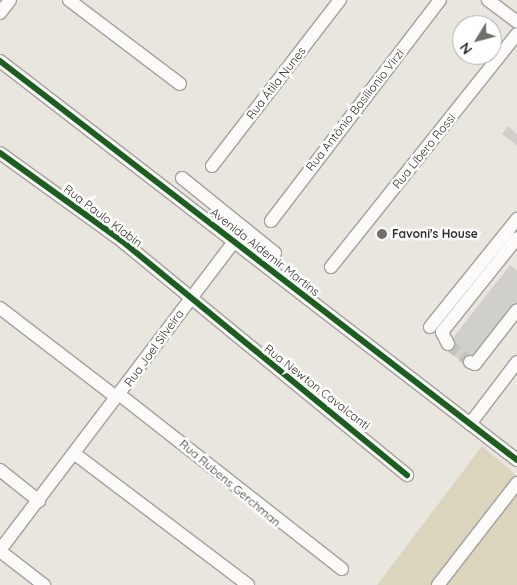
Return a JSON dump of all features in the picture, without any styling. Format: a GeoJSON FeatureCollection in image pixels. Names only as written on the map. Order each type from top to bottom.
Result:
{"type":"FeatureCollection","features":[{"type":"Feature","properties":{"kind":"street"},"geometry":{"type":"LineString","coordinates":[[0,13],[10,0]]}},
{"type":"Feature","properties":{"kind":"street"},"geometry":{"type":"LineString","coordinates":[[69,0],[180,84]]}},
{"type":"Feature","properties":{"kind":"street","name":"Rua Átila Nunes"},"geometry":{"type":"LineString","coordinates":[[212,166],[340,0]]}},
{"type":"Feature","properties":{"kind":"street","name":"Rua Antônio Basílionio Virzi"},"geometry":{"type":"LineString","coordinates":[[271,220],[440,0]]}},
{"type":"Feature","properties":{"kind":"street"},"geometry":{"type":"LineString","coordinates":[[488,0],[517,22]]}},
{"type":"Feature","properties":{"kind":"street","name":"Rua Líbero Rossi"},"geometry":{"type":"LineString","coordinates":[[331,267],[517,34]]}},
{"type":"Feature","properties":{"kind":"street","name":"Avenida Aldemir Martins"},"geometry":{"type":"LineString","coordinates":[[0,61],[517,460]]}},
{"type":"Feature","properties":{"kind":"street","name":"Rua Paulo Klabin"},"geometry":{"type":"LineString","coordinates":[[0,153],[122,241],[188,300]]}},
{"type":"Feature","properties":{"kind":"street"},"geometry":{"type":"LineString","coordinates":[[182,178],[275,253],[266,266]]}},
{"type":"Feature","properties":{"kind":"street"},"geometry":{"type":"LineString","coordinates":[[430,327],[517,219]]}},
{"type":"Feature","properties":{"kind":"street"},"geometry":{"type":"LineString","coordinates":[[448,344],[442,332],[517,238]]}},
{"type":"Feature","properties":{"kind":"street","name":"Rua Joel Silveira"},"geometry":{"type":"LineString","coordinates":[[0,551],[75,454],[188,300],[234,242]]}},
{"type":"Feature","properties":{"kind":"street","name":"Rua Newton Cavalcanti"},"geometry":{"type":"LineString","coordinates":[[188,300],[408,474]]}},
{"type":"Feature","properties":{"kind":"street","name":"Rua Rubens Gerchman"},"geometry":{"type":"LineString","coordinates":[[0,308],[118,396],[342,569]]}},
{"type":"Feature","properties":{"kind":"street"},"geometry":{"type":"LineString","coordinates":[[470,362],[476,364],[517,310]]}},
{"type":"Feature","properties":{"kind":"street"},"geometry":{"type":"LineString","coordinates":[[470,424],[517,362]]}},
{"type":"Feature","properties":{"kind":"street"},"geometry":{"type":"LineString","coordinates":[[75,454],[248,585]]}},
{"type":"Feature","properties":{"kind":"street"},"geometry":{"type":"LineString","coordinates":[[0,470],[38,501]]}},
{"type":"Feature","properties":{"kind":"street"},"geometry":{"type":"LineString","coordinates":[[438,585],[517,483]]}},
{"type":"Feature","properties":{"kind":"street"},"geometry":{"type":"LineString","coordinates":[[0,551],[44,585]]}},
{"type":"Feature","properties":{"kind":"shaded area"},"geometry":{"type":"Polygon","coordinates":[[[482,446],[517,476],[517,585],[377,585],[482,446]]]}},
{"type":"Feature","properties":{"kind":"building"},"geometry":{"type":"Polygon","coordinates":[[[508,126],[517,134],[517,146],[502,134],[508,126]]]}},
{"type":"Feature","properties":{"kind":"building"},"geometry":{"type":"Polygon","coordinates":[[[510,265],[517,271],[517,302],[467,366],[445,348],[510,265]]]}},
{"type":"Feature","properties":{"kind":"tunnel"},"geometry":{"type":"LineString","coordinates":[[448,344],[470,362]]}},
{"type":"Feature","properties":{"kind":"cycle path"},"geometry":{"type":"LineString","coordinates":[[0,61],[517,460]]}},
{"type":"Feature","properties":{"kind":"cycle path"},"geometry":{"type":"LineString","coordinates":[[0,153],[122,241],[407,475]]}},
{"type":"Feature","properties":{"kind":"place","name":"Favoni's House"},"geometry":{"type":"Point","coordinates":[382,234]}}]}
